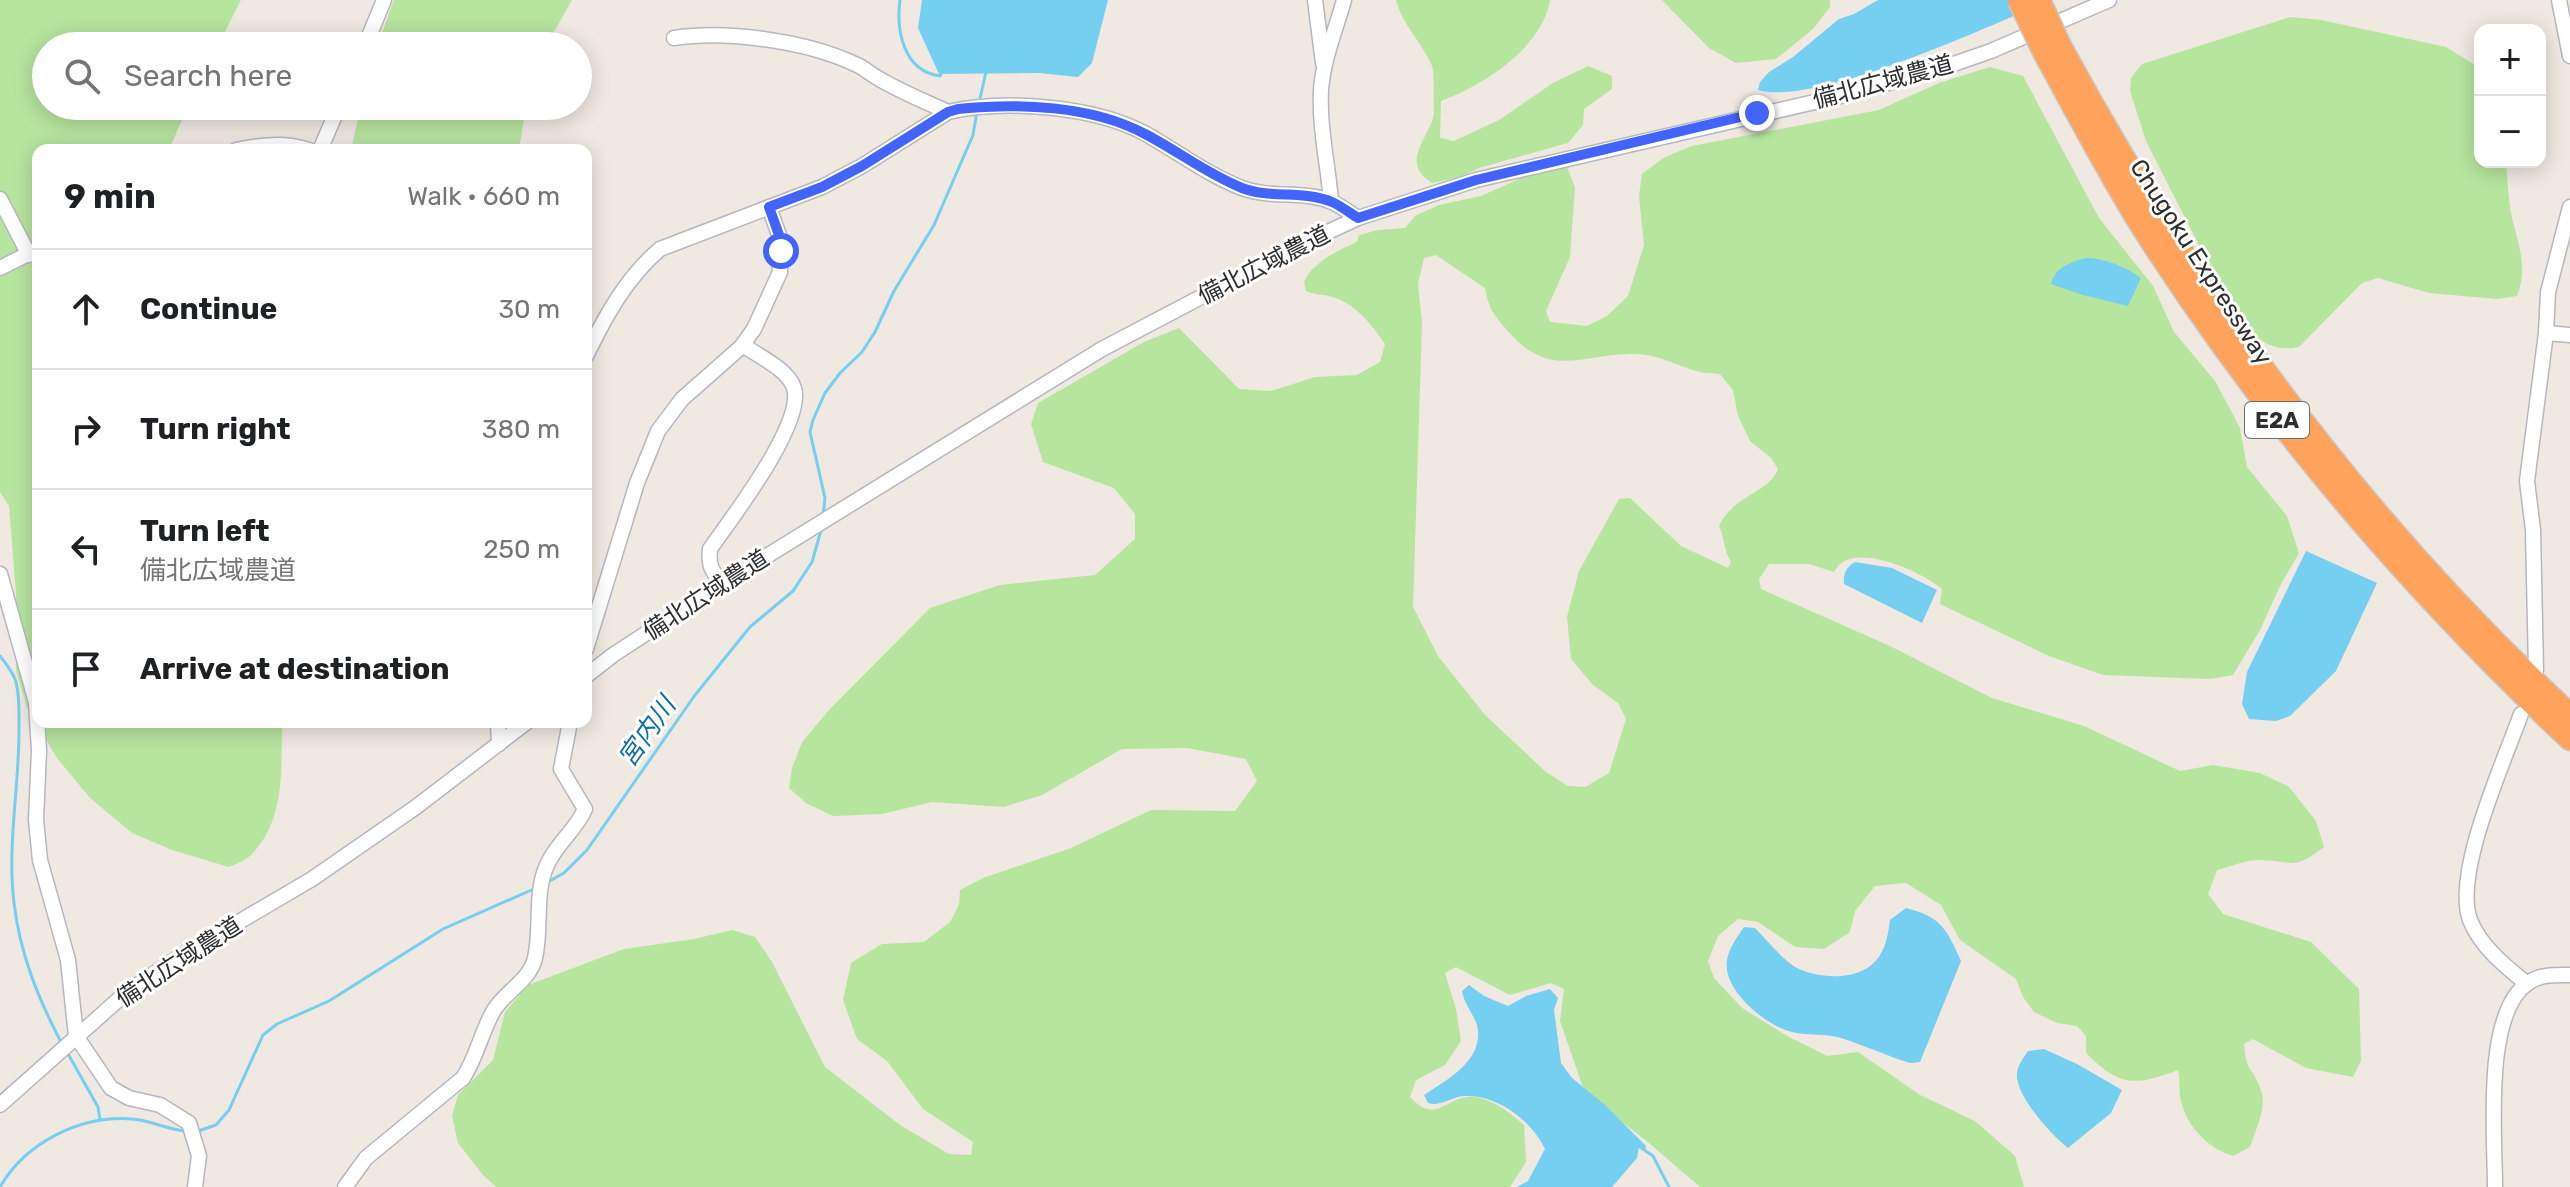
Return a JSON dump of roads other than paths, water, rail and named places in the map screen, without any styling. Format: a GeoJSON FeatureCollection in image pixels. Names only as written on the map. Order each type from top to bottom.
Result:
{"type":"FeatureCollection","features":[{"type":"Feature","properties":{"kind":"highway","name":"Chugoku Expressway"},"geometry":{"type":"LineString","coordinates":[[2019,0],[2104,126],[2156,214],[2217,307],[2283,399],[2412,553],[2570,715]]}},
{"type":"Feature","properties":{"kind":"highway","name":"Chugoku Expressway"},"geometry":{"type":"LineString","coordinates":[[2039,0],[2053,50],[2142,226],[2268,408],[2399,565],[2475,647],[2570,739]]}},
{"type":"Feature","properties":{"kind":"street"},"geometry":{"type":"LineString","coordinates":[[371,32],[384,0]]}},
{"type":"Feature","properties":{"kind":"street"},"geometry":{"type":"LineString","coordinates":[[1315,0],[1324,69]]}},
{"type":"Feature","properties":{"kind":"street"},"geometry":{"type":"LineString","coordinates":[[1331,201],[1321,92],[1324,69],[1344,0]]}},
{"type":"Feature","properties":{"kind":"street","name":"備北広域農道"},"geometry":{"type":"LineString","coordinates":[[592,671],[723,583],[1102,349],[1290,250],[1358,218],[1476,180],[1845,95],[1928,72],[1991,51],[2109,0]]}},
{"type":"Feature","properties":{"kind":"street"},"geometry":{"type":"LineString","coordinates":[[2559,0],[2570,56]]}},
{"type":"Feature","properties":{"kind":"street"},"geometry":{"type":"LineString","coordinates":[[674,38],[710,36],[772,40],[806,46],[856,64],[877,78],[948,112]]}},
{"type":"Feature","properties":{"kind":"street"},"geometry":{"type":"LineString","coordinates":[[592,345],[625,287],[641,265],[660,249],[822,187],[948,112],[981,107],[1025,107],[1077,112],[1102,118],[1143,132],[1216,176],[1244,189],[1265,195],[1331,201],[1358,218]]}},
{"type":"Feature","properties":{"kind":"street"},"geometry":{"type":"LineString","coordinates":[[323,144],[333,120]]}},
{"type":"Feature","properties":{"kind":"street"},"geometry":{"type":"LineString","coordinates":[[265,144],[291,144]]}},
{"type":"Feature","properties":{"kind":"street"},"geometry":{"type":"LineString","coordinates":[[0,199],[32,250]]}},
{"type":"Feature","properties":{"kind":"street"},"geometry":{"type":"LineString","coordinates":[[592,629],[637,483],[658,431],[682,399],[743,345],[754,329],[780,272],[779,235],[769,207]]}},
{"type":"Feature","properties":{"kind":"street"},"geometry":{"type":"LineString","coordinates":[[2536,670],[2533,530],[2527,481],[2546,333],[2548,292],[2570,207]]}},
{"type":"Feature","properties":{"kind":"street"},"geometry":{"type":"LineString","coordinates":[[0,268],[32,252]]}},
{"type":"Feature","properties":{"kind":"street"},"geometry":{"type":"LineString","coordinates":[[2546,333],[2570,335]]}},
{"type":"Feature","properties":{"kind":"street"},"geometry":{"type":"LineString","coordinates":[[723,583],[712,572],[710,549],[780,444],[792,410],[795,390],[789,377],[743,345]]}},
{"type":"Feature","properties":{"kind":"street"},"geometry":{"type":"LineString","coordinates":[[0,574],[32,688]]}},
{"type":"Feature","properties":{"kind":"street"},"geometry":{"type":"LineString","coordinates":[[2521,714],[2479,832],[2467,882],[2466,902],[2470,919],[2480,937],[2499,960],[2526,983]]}},
{"type":"Feature","properties":{"kind":"street"},"geometry":{"type":"LineString","coordinates":[[38,728],[36,820],[40,860],[68,960],[76,1036],[111,1088],[129,1098],[160,1105],[189,1123],[199,1156],[195,1187]]}},
{"type":"Feature","properties":{"kind":"street"},"geometry":{"type":"LineString","coordinates":[[498,728],[499,744]]}},
{"type":"Feature","properties":{"kind":"street","name":"備北広域農道"},"geometry":{"type":"LineString","coordinates":[[0,1105],[127,992],[179,957],[312,879],[416,807],[519,728]]}},
{"type":"Feature","properties":{"kind":"street"},"geometry":{"type":"LineString","coordinates":[[345,1187],[366,1158],[463,1078],[474,1062],[494,1011],[508,992],[531,971],[536,956],[546,867],[585,809],[561,769],[569,728]]}},
{"type":"Feature","properties":{"kind":"street"},"geometry":{"type":"LineString","coordinates":[[2495,1187],[2498,1035],[2508,1006],[2526,983],[2537,978],[2570,975]]}},
{"type":"Feature","properties":{"kind":"water"},"geometry":{"type":"Polygon","coordinates":[[[922,0],[1108,0],[1092,63],[1078,77],[1039,73],[939,74],[918,28],[922,0]]]}},
{"type":"Feature","properties":{"kind":"water"},"geometry":{"type":"Polygon","coordinates":[[[1878,0],[2050,0],[1947,44],[1860,76],[1820,87],[1785,92],[1758,90],[1760,82],[1769,72],[1793,57],[1839,19],[1878,0]]]}},
{"type":"Feature","properties":{"kind":"water"},"geometry":{"type":"Polygon","coordinates":[[[2085,258],[2114,264],[2141,278],[2128,306],[2051,284],[2060,270],[2085,258]]]}},
{"type":"Feature","properties":{"kind":"water"},"geometry":{"type":"Polygon","coordinates":[[[2306,551],[2377,583],[2336,671],[2290,716],[2276,721],[2249,719],[2242,704],[2247,672],[2306,551]]]}},
{"type":"Feature","properties":{"kind":"water"},"geometry":{"type":"Polygon","coordinates":[[[1855,562],[1892,568],[1937,590],[1922,623],[1844,584],[1846,571],[1855,562]]]}},
{"type":"Feature","properties":{"kind":"water"},"geometry":{"type":"Polygon","coordinates":[[[1906,908],[1928,916],[1942,926],[1961,961],[1920,1062],[1910,1063],[1835,1036],[1798,1033],[1782,1028],[1748,1005],[1731,983],[1727,960],[1744,927],[1755,928],[1795,967],[1817,974],[1841,976],[1873,964],[1884,947],[1890,920],[1906,908]]]}},
{"type":"Feature","properties":{"kind":"water"},"geometry":{"type":"Polygon","coordinates":[[[1469,985],[1484,996],[1508,1006],[1526,996],[1550,989],[1558,998],[1554,1010],[1561,1063],[1572,1078],[1605,1105],[1646,1146],[1645,1151],[1639,1146],[1637,1158],[1612,1187],[1517,1187],[1528,1181],[1545,1149],[1522,1119],[1501,1105],[1476,1097],[1464,1096],[1437,1104],[1428,1103],[1424,1095],[1462,1067],[1475,1048],[1477,1025],[1462,991],[1469,985]]]}},
{"type":"Feature","properties":{"kind":"water"},"geometry":{"type":"Polygon","coordinates":[[[2044,1049],[2122,1090],[2111,1113],[2068,1148],[2036,1114],[2018,1083],[2018,1068],[2028,1051],[2044,1049]]]}},
{"type":"Feature","properties":{"kind":"waterway","name":"宮内川"},"geometry":{"type":"LineString","coordinates":[[900,0],[901,36],[910,58],[927,73],[940,76],[942,72]]}},
{"type":"Feature","properties":{"kind":"waterway","name":"宮内川"},"geometry":{"type":"LineString","coordinates":[[979,103],[986,72]]}},
{"type":"Feature","properties":{"kind":"waterway","name":"宮内川"},"geometry":{"type":"LineString","coordinates":[[823,516],[825,498],[810,432],[813,420],[825,393],[862,352],[875,332],[894,291],[934,225],[973,135],[977,111]]}},
{"type":"Feature","properties":{"kind":"waterway","name":"宮内川"},"geometry":{"type":"LineString","coordinates":[[546,883],[564,873],[587,850],[695,695],[750,627],[793,591],[812,562],[822,527]]}},
{"type":"Feature","properties":{"kind":"waterway"},"geometry":{"type":"LineString","coordinates":[[0,656],[15,678],[19,700],[12,860],[17,922],[31,975],[61,1042]]}},
{"type":"Feature","properties":{"kind":"waterway","name":"宮内川"},"geometry":{"type":"LineString","coordinates":[[198,1131],[216,1125],[229,1110],[263,1035],[277,1024],[329,1001],[443,929],[536,888]]}},
{"type":"Feature","properties":{"kind":"waterway"},"geometry":{"type":"LineString","coordinates":[[67,1052],[98,1107],[100,1120]]}},
{"type":"Feature","properties":{"kind":"waterway","name":"宮内川"},"geometry":{"type":"LineString","coordinates":[[0,1187],[24,1157],[75,1127],[113,1119],[132,1119],[186,1131]]}},
{"type":"Feature","properties":{"kind":"waterway"},"geometry":{"type":"LineString","coordinates":[[1637,1145],[1653,1156],[1669,1187]]}}]}
